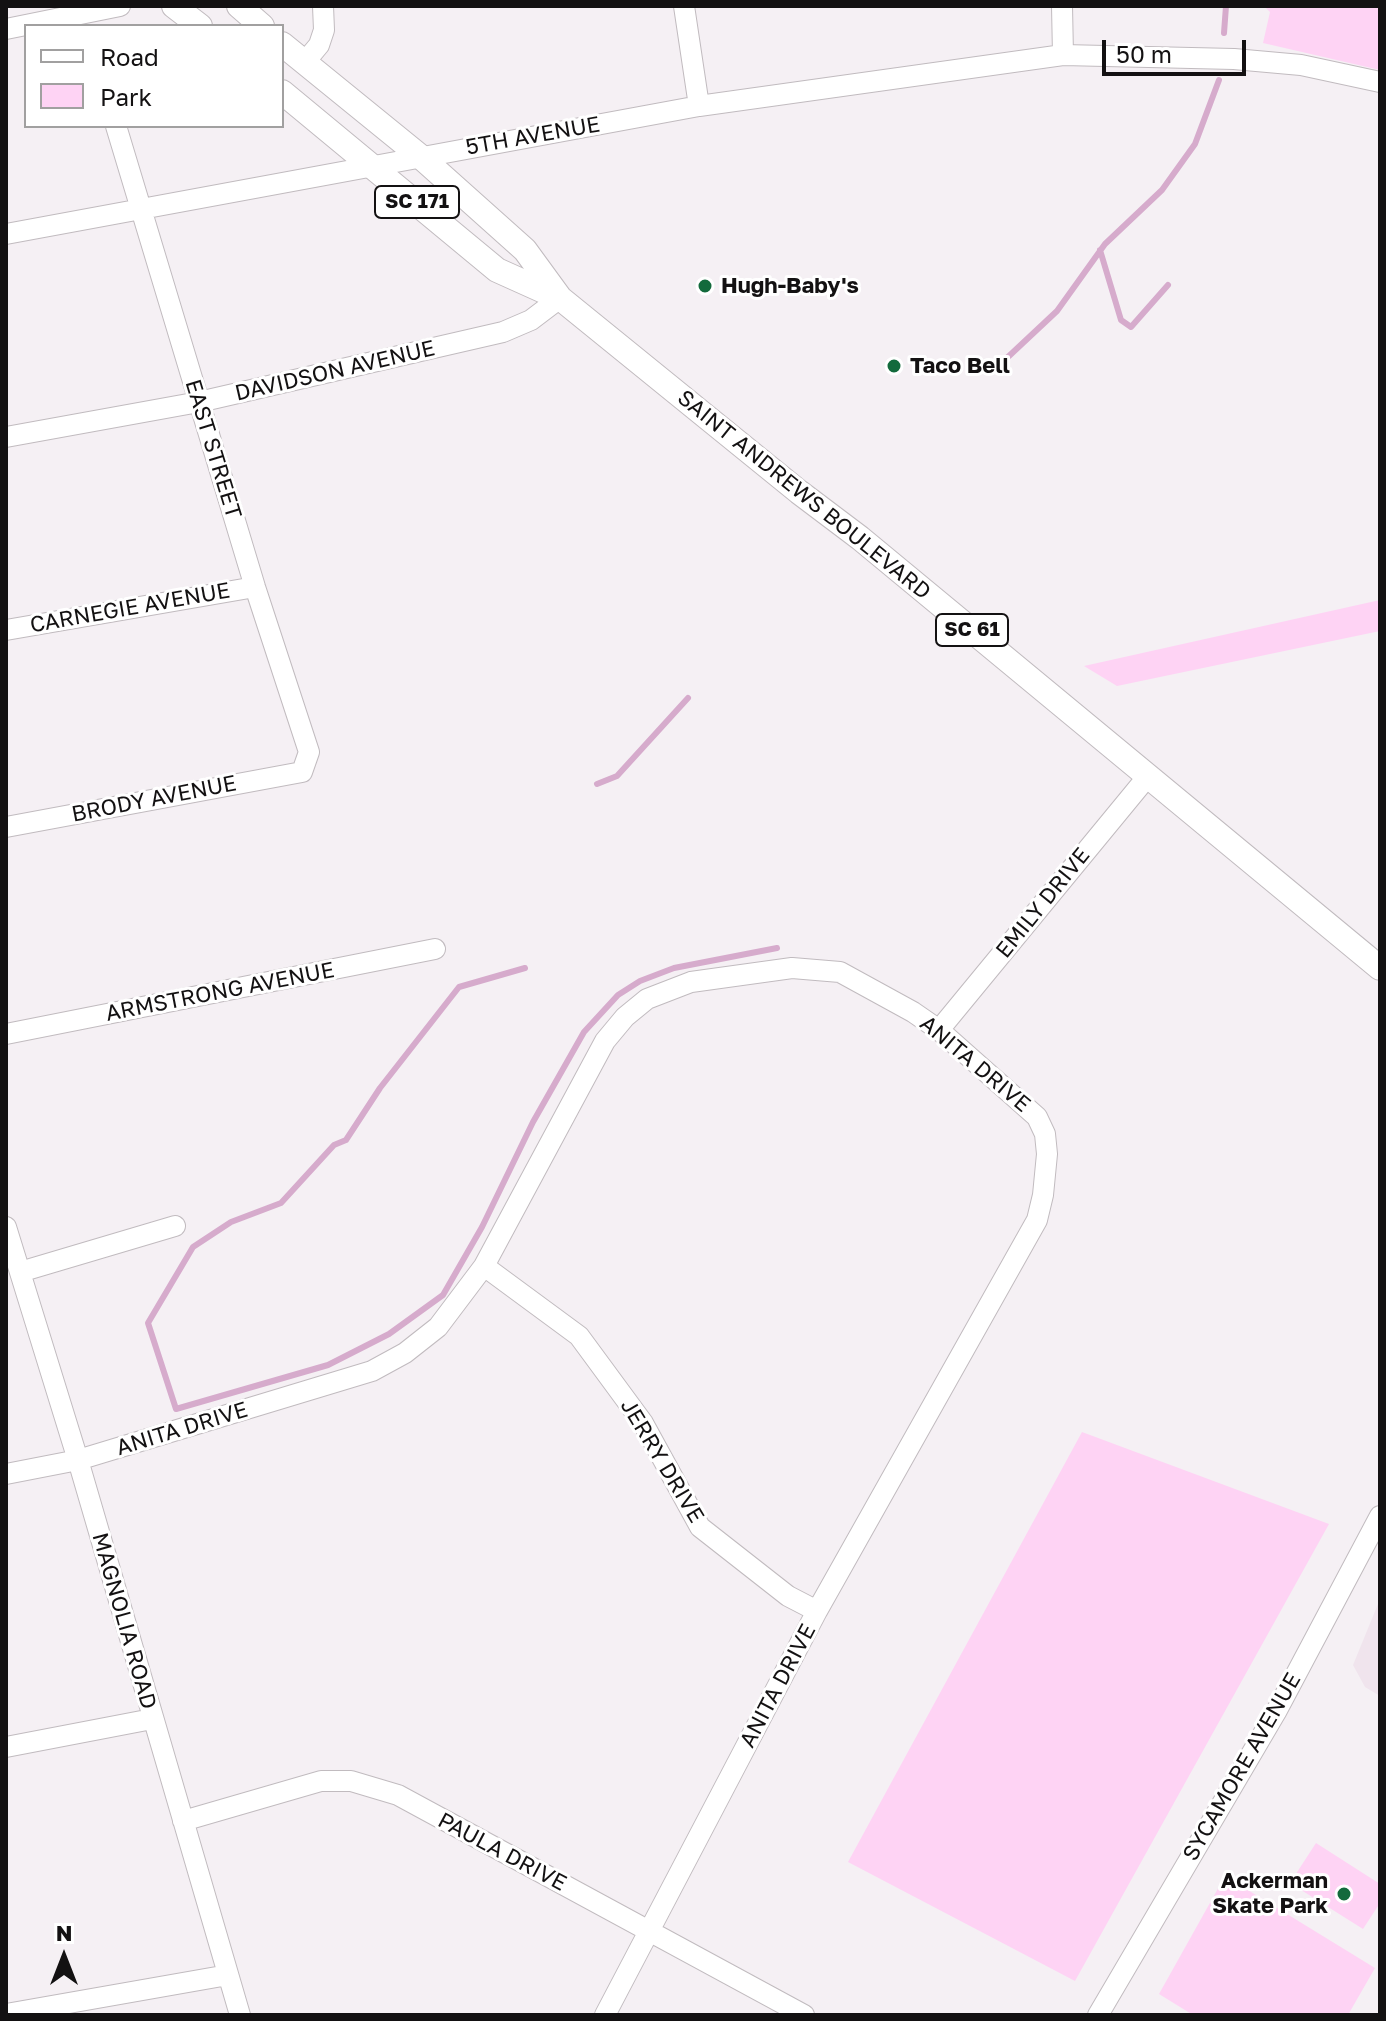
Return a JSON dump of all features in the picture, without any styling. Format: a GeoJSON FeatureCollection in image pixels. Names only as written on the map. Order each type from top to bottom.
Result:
{"type":"FeatureCollection","features":[{"type":"Feature","properties":{"kind":"main road"},"geometry":{"type":"LineString","coordinates":[[174,6],[197,24]]}},
{"type":"Feature","properties":{"kind":"main road"},"geometry":{"type":"LineString","coordinates":[[239,6],[260,24]]}},
{"type":"Feature","properties":{"kind":"main road","name":"SAINT ANDREWS BOULEVARD"},"geometry":{"type":"LineString","coordinates":[[284,46],[421,157],[525,250],[560,298],[860,538],[1380,968]]}},
{"type":"Feature","properties":{"kind":"main road","name":"SAINT ANDREWS BOULEVARD"},"geometry":{"type":"LineString","coordinates":[[284,94],[497,270],[560,298]]}},
{"type":"Feature","properties":{"kind":"street"},"geometry":{"type":"LineString","coordinates":[[51,24],[87,20],[120,6]]}},
{"type":"Feature","properties":{"kind":"street"},"geometry":{"type":"LineString","coordinates":[[304,63],[319,45],[324,30],[323,6]]}},
{"type":"Feature","properties":{"kind":"street"},"geometry":{"type":"LineString","coordinates":[[684,6],[699,106]]}},
{"type":"Feature","properties":{"kind":"street"},"geometry":{"type":"LineString","coordinates":[[1062,6],[1063,55]]}},
{"type":"Feature","properties":{"kind":"street","name":"5TH AVENUE"},"geometry":{"type":"LineString","coordinates":[[6,234],[699,106],[1063,55],[1234,59],[1301,65],[1380,82]]}},
{"type":"Feature","properties":{"kind":"street","name":"EAST STREET"},"geometry":{"type":"LineString","coordinates":[[117,128],[255,587],[309,752],[302,772]]}},
{"type":"Feature","properties":{"kind":"street","name":"DAVIDSON AVENUE"},"geometry":{"type":"LineString","coordinates":[[6,437],[199,402],[503,332],[531,320],[560,298]]}},
{"type":"Feature","properties":{"kind":"street","name":"CARNEGIE AVENUE"},"geometry":{"type":"LineString","coordinates":[[6,630],[255,587]]}},
{"type":"Feature","properties":{"kind":"street","name":"BRODY AVENUE"},"geometry":{"type":"LineString","coordinates":[[6,827],[302,772]]}},
{"type":"Feature","properties":{"kind":"street","name":"EMILY DRIVE"},"geometry":{"type":"LineString","coordinates":[[939,1030],[1148,776]]}},
{"type":"Feature","properties":{"kind":"street","name":"ARMSTRONG AVENUE"},"geometry":{"type":"LineString","coordinates":[[6,1034],[435,949]]}},
{"type":"Feature","properties":{"kind":"street","name":"ANITA DRIVE"},"geometry":{"type":"LineString","coordinates":[[6,1474],[78,1460],[372,1371],[405,1353],[438,1327],[484,1266],[605,1041],[625,1017],[647,999],[691,982],[792,968],[840,972],[939,1030],[1037,1117],[1045,1134],[1047,1154],[1037,1220],[817,1611],[605,2015]]}},
{"type":"Feature","properties":{"kind":"street"},"geometry":{"type":"LineString","coordinates":[[20,1272],[175,1226]]}},
{"type":"Feature","properties":{"kind":"street","name":"MAGNOLIA ROAD"},"geometry":{"type":"LineString","coordinates":[[6,1230],[78,1460],[240,2015]]}},
{"type":"Feature","properties":{"kind":"street","name":"JERRY DRIVE"},"geometry":{"type":"LineString","coordinates":[[484,1266],[579,1336],[643,1423],[700,1527],[788,1596],[817,1611]]}},
{"type":"Feature","properties":{"kind":"street","name":"SYCAMORE AVENUE"},"geometry":{"type":"LineString","coordinates":[[1102,2013],[1276,1712],[1380,1516]]}},
{"type":"Feature","properties":{"kind":"street"},"geometry":{"type":"LineString","coordinates":[[6,1747],[152,1719]]}},
{"type":"Feature","properties":{"kind":"street","name":"PAULA DRIVE"},"geometry":{"type":"LineString","coordinates":[[183,1821],[321,1781],[351,1781],[398,1795],[804,2015]]}},
{"type":"Feature","properties":{"kind":"street"},"geometry":{"type":"LineString","coordinates":[[18,2013],[228,1975]]}},
{"type":"Feature","properties":{"kind":"shaded area"},"geometry":{"type":"Polygon","coordinates":[[[1380,1599],[1380,1696],[1365,1687],[1353,1665],[1380,1599]]]}},
{"type":"Feature","properties":{"kind":"green space"},"geometry":{"type":"Polygon","coordinates":[[[1264,6],[1380,6],[1380,70],[1263,43],[1270,12],[1264,6]]]}},
{"type":"Feature","properties":{"kind":"green space"},"geometry":{"type":"Polygon","coordinates":[[[1380,600],[1380,631],[1117,686],[1084,666],[1380,600]]]}},
{"type":"Feature","properties":{"kind":"green space"},"geometry":{"type":"Polygon","coordinates":[[[1082,1432],[1329,1524],[1075,1981],[848,1862],[1082,1432]]]}},
{"type":"Feature","properties":{"kind":"green space","name":"Ackerman Skate Park"},"geometry":{"type":"Polygon","coordinates":[[[1316,1843],[1380,1884],[1380,1903],[1363,1929],[1290,1883],[1316,1843]]]}},
{"type":"Feature","properties":{"kind":"green space"},"geometry":{"type":"Polygon","coordinates":[[[1225,1876],[1375,1968],[1348,2015],[1193,2015],[1159,1994],[1225,1876]]]}},
{"type":"Feature","properties":{"kind":"waterway"},"geometry":{"type":"LineString","coordinates":[[1224,33],[1226,6]]}},
{"type":"Feature","properties":{"kind":"waterway"},"geometry":{"type":"LineString","coordinates":[[993,371],[1057,311],[1105,244],[1162,190],[1195,144],[1219,80]]}},
{"type":"Feature","properties":{"kind":"waterway"},"geometry":{"type":"LineString","coordinates":[[1100,250],[1121,320],[1131,327],[1168,285]]}},
{"type":"Feature","properties":{"kind":"waterway"},"geometry":{"type":"LineString","coordinates":[[597,784],[617,776],[688,698]]}},
{"type":"Feature","properties":{"kind":"waterway"},"geometry":{"type":"LineString","coordinates":[[525,968],[459,987],[380,1088],[346,1140],[334,1145],[281,1203],[231,1222],[193,1247],[148,1323],[176,1409],[328,1365],[389,1334],[443,1295],[482,1227],[533,1122],[584,1032],[618,995],[640,981],[674,968],[777,948]]}},
{"type":"Feature","properties":{"kind":"place","name":"Hugh-Baby's"},"geometry":{"type":"Point","coordinates":[705,286]}},
{"type":"Feature","properties":{"kind":"place","name":"Taco Bell"},"geometry":{"type":"Point","coordinates":[894,366]}},
{"type":"Feature","properties":{"kind":"place","name":"Ackerman Skate Park"},"geometry":{"type":"Point","coordinates":[1344,1894]}}]}
